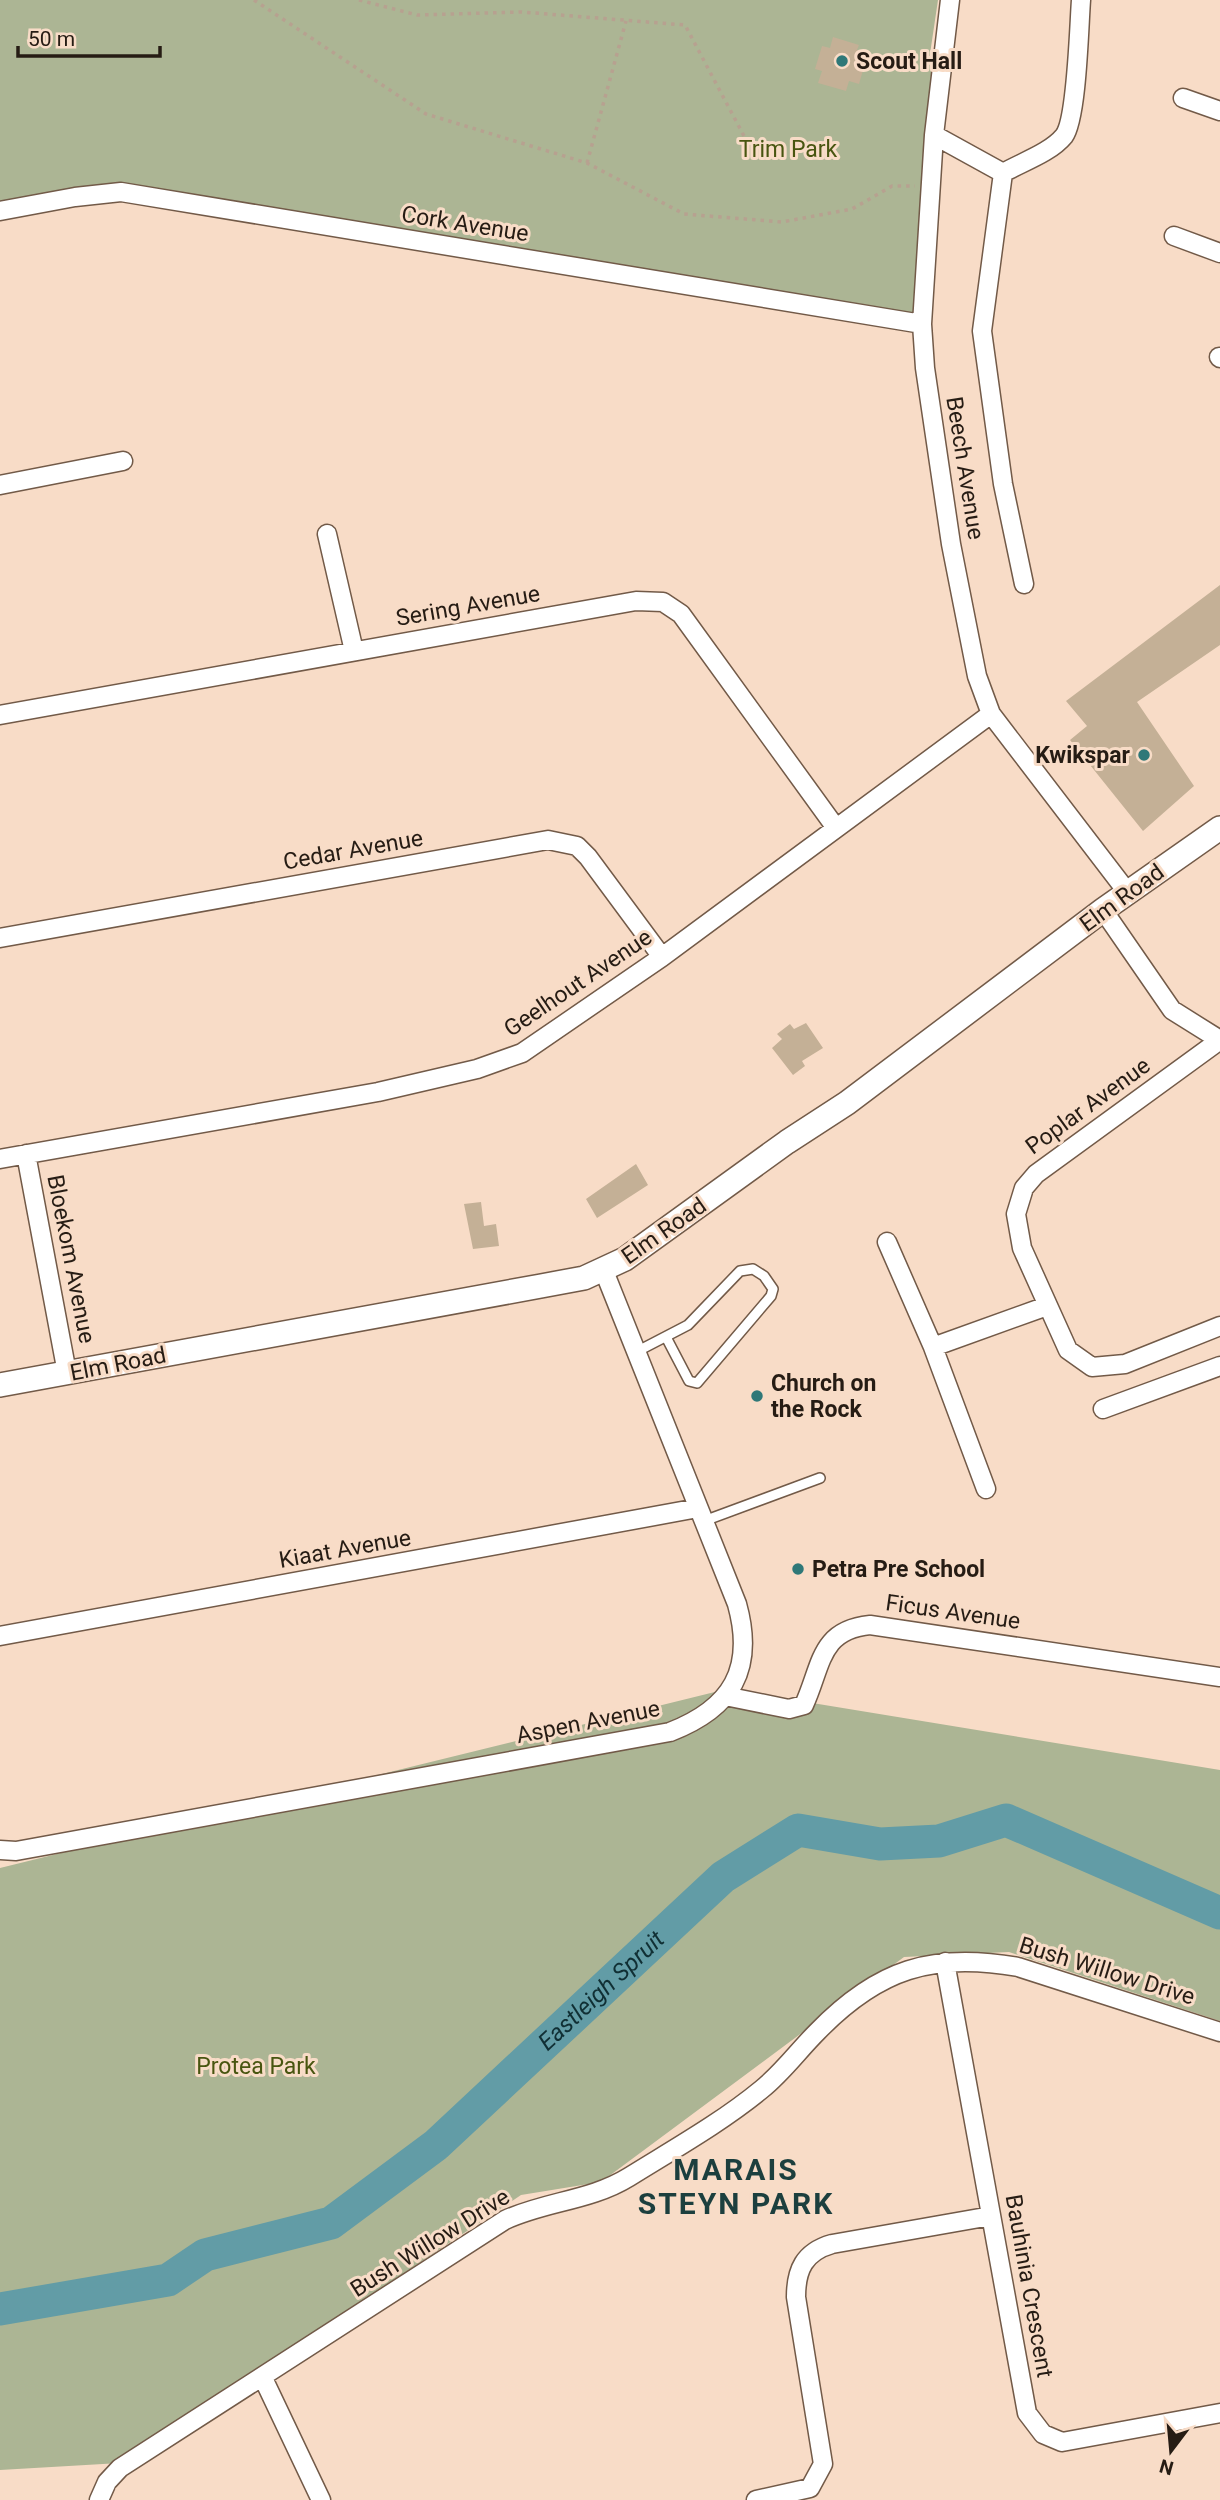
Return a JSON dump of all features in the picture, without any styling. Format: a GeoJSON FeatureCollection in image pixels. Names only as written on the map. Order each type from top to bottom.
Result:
{"type":"FeatureCollection","features":[{"type":"Feature","properties":{"kind":"street","name":"Beech Avenue"},"geometry":{"type":"LineString","coordinates":[[950,0],[934,135],[922,324],[925,368],[951,544],[977,676],[990,714],[1128,893]]}},
{"type":"Feature","properties":{"kind":"street"},"geometry":{"type":"LineString","coordinates":[[1003,173],[1054,145],[1065,135],[1072,113],[1081,0]]}},
{"type":"Feature","properties":{"kind":"street"},"geometry":{"type":"LineString","coordinates":[[1183,98],[1220,111]]}},
{"type":"Feature","properties":{"kind":"street"},"geometry":{"type":"LineString","coordinates":[[934,135],[1003,173]]}},
{"type":"Feature","properties":{"kind":"street"},"geometry":{"type":"LineString","coordinates":[[1003,173],[982,331],[1003,484],[1024,583]]}},
{"type":"Feature","properties":{"kind":"street","name":"Cork Avenue"},"geometry":{"type":"LineString","coordinates":[[0,211],[75,197],[121,192],[922,324]]}},
{"type":"Feature","properties":{"kind":"street"},"geometry":{"type":"LineString","coordinates":[[1174,236],[1220,254]]}},
{"type":"Feature","properties":{"kind":"street"},"geometry":{"type":"LineString","coordinates":[[0,485],[123,461]]}},
{"type":"Feature","properties":{"kind":"street"},"geometry":{"type":"LineString","coordinates":[[327,534],[354,651]]}},
{"type":"Feature","properties":{"kind":"street","name":"Sering Avenue"},"geometry":{"type":"LineString","coordinates":[[0,715],[636,601],[663,602],[681,614],[836,828]]}},
{"type":"Feature","properties":{"kind":"street","name":"Geelhout Avenue"},"geometry":{"type":"LineString","coordinates":[[0,1159],[377,1092],[486,1066],[539,1044],[662,957],[990,714]]}},
{"type":"Feature","properties":{"kind":"street","name":"Elm Road"},"geometry":{"type":"LineString","coordinates":[[0,1385],[541,1286],[604,1271],[654,1239],[787,1142],[847,1104],[1103,910],[1220,828]]}},
{"type":"Feature","properties":{"kind":"street","name":"Cedar Avenue"},"geometry":{"type":"LineString","coordinates":[[0,938],[548,840],[577,846],[588,857],[662,957]]}},
{"type":"Feature","properties":{"kind":"street"},"geometry":{"type":"LineString","coordinates":[[1103,910],[1172,1010],[1220,1040]]}},
{"type":"Feature","properties":{"kind":"street","name":"Poplar Avenue"},"geometry":{"type":"LineString","coordinates":[[1220,1040],[1036,1174],[1024,1188],[1018,1201],[1016,1226],[1022,1248],[1047,1306],[1069,1350],[1079,1361],[1092,1367],[1125,1364],[1220,1326]]}},
{"type":"Feature","properties":{"kind":"street","name":"Bloekom Avenue"},"geometry":{"type":"LineString","coordinates":[[26,1154],[68,1373]]}},
{"type":"Feature","properties":{"kind":"street"},"geometry":{"type":"LineString","coordinates":[[887,1242],[933,1347],[986,1489]]}},
{"type":"Feature","properties":{"kind":"street","name":"Aspen Avenue"},"geometry":{"type":"LineString","coordinates":[[0,1850],[16,1851],[670,1732],[694,1723],[725,1696],[744,1657],[745,1631],[737,1604],[604,1271]]}},
{"type":"Feature","properties":{"kind":"street"},"geometry":{"type":"LineString","coordinates":[[933,1347],[1047,1306]]}},
{"type":"Feature","properties":{"kind":"street"},"geometry":{"type":"LineString","coordinates":[[1103,1409],[1220,1366]]}},
{"type":"Feature","properties":{"kind":"street","name":"Kiaat Avenue"},"geometry":{"type":"LineString","coordinates":[[0,1636],[701,1514]]}},
{"type":"Feature","properties":{"kind":"street","name":"Ficus Avenue"},"geometry":{"type":"LineString","coordinates":[[725,1696],[789,1709],[804,1705],[830,1641],[840,1632],[854,1626],[870,1625],[1220,1677]]}},
{"type":"Feature","properties":{"kind":"street","name":"Bush Willow Drive"},"geometry":{"type":"LineString","coordinates":[[99,2500],[107,2482],[120,2468],[505,2220],[534,2208],[590,2196],[627,2178],[765,2087],[827,2022],[876,1984],[910,1967],[945,1962],[988,1962],[1017,1967],[1220,2032]]}},
{"type":"Feature","properties":{"kind":"street","name":"Bauhinia Crescent"},"geometry":{"type":"LineString","coordinates":[[945,1962],[1027,2413],[1036,2428],[1062,2442],[1220,2413]]}},
{"type":"Feature","properties":{"kind":"street"},"geometry":{"type":"LineString","coordinates":[[756,2500],[810,2488],[823,2464],[796,2297],[797,2277],[807,2256],[818,2248],[832,2244],[991,2216]]}},
{"type":"Feature","properties":{"kind":"street"},"geometry":{"type":"LineString","coordinates":[[263,2378],[321,2500]]}},
{"type":"Feature","properties":{"kind":"lane"},"geometry":{"type":"LineString","coordinates":[[636,1352],[696,1318],[740,1271],[753,1269],[764,1276],[773,1289],[771,1296],[698,1383],[689,1381],[666,1337]]}},
{"type":"Feature","properties":{"kind":"lane"},"geometry":{"type":"LineString","coordinates":[[701,1514],[820,1478]]}},
{"type":"Feature","properties":{"kind":"path"},"geometry":{"type":"LineString","coordinates":[[254,0],[426,114],[587,163],[684,214],[782,222],[852,209],[892,186],[930,186]]}},
{"type":"Feature","properties":{"kind":"path"},"geometry":{"type":"LineString","coordinates":[[359,0],[417,15],[522,12],[685,25],[744,136]]}},
{"type":"Feature","properties":{"kind":"path"},"geometry":{"type":"LineString","coordinates":[[587,163],[626,21]]}},
{"type":"Feature","properties":{"kind":"green space","name":"Trim Park"},"geometry":{"type":"Polygon","coordinates":[[[0,0],[938,0],[930,54],[932,87],[923,321],[115,197],[0,218],[0,0]]]}},
{"type":"Feature","properties":{"kind":"green space","name":"Protea Park"},"geometry":{"type":"Polygon","coordinates":[[[727,1689],[1220,1770],[1220,2021],[1009,1952],[904,1957],[601,2182],[521,2195],[120,2463],[0,2470],[0,1868],[727,1689]]]}},
{"type":"Feature","properties":{"kind":"building","name":"Scout Hall"},"geometry":{"type":"Polygon","coordinates":[[[833,37],[859,45],[857,50],[868,53],[859,84],[849,81],[846,91],[818,83],[822,71],[815,69],[822,46],[830,48],[833,37]]]}},
{"type":"Feature","properties":{"kind":"building"},"geometry":{"type":"Polygon","coordinates":[[[1220,585],[1220,645],[1137,702],[1194,786],[1143,831],[1070,740],[1087,726],[1066,701],[1220,585]]]}},
{"type":"Feature","properties":{"kind":"building"},"geometry":{"type":"Polygon","coordinates":[[[806,1023],[823,1048],[802,1061],[805,1066],[793,1075],[772,1048],[782,1039],[777,1034],[790,1024],[794,1029],[806,1023]]]}},
{"type":"Feature","properties":{"kind":"building"},"geometry":{"type":"Polygon","coordinates":[[[636,1164],[648,1185],[597,1218],[586,1199],[636,1164]]]}},
{"type":"Feature","properties":{"kind":"building"},"geometry":{"type":"Polygon","coordinates":[[[481,1202],[484,1226],[496,1224],[499,1246],[473,1249],[464,1204],[481,1202]]]}},
{"type":"Feature","properties":{"kind":"waterway","name":"Eastleigh Spruit"},"geometry":{"type":"LineString","coordinates":[[0,2309],[168,2280],[205,2255],[331,2223],[436,2145],[723,1877],[798,1830],[880,1844],[939,1841],[1006,1820],[1220,1913]]}},
{"type":"Feature","properties":{"kind":"place","name":"Scout Hall"},"geometry":{"type":"Point","coordinates":[842,61]}},
{"type":"Feature","properties":{"kind":"place","name":"Kwikspar"},"geometry":{"type":"Point","coordinates":[1144,755]}},
{"type":"Feature","properties":{"kind":"place","name":"Church on the Rock"},"geometry":{"type":"Point","coordinates":[757,1396]}},
{"type":"Feature","properties":{"kind":"place","name":"Petra Pre School"},"geometry":{"type":"Point","coordinates":[798,1569]}},
{"type":"Feature","properties":{"kind":"district","name":"MARAIS STEYN PARK"},"geometry":{"type":"Point","coordinates":[736,2186]}}]}
